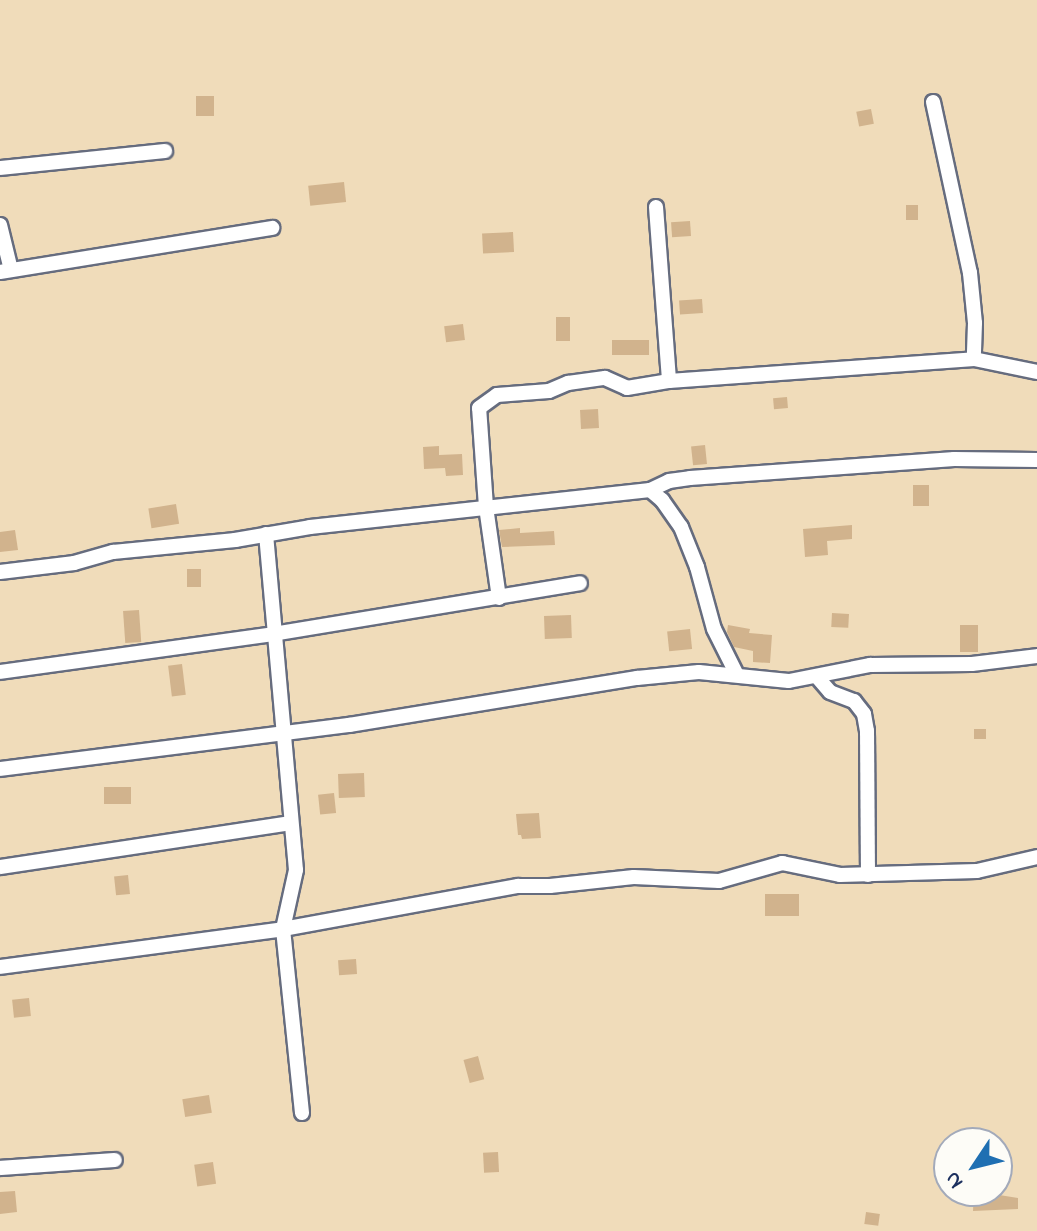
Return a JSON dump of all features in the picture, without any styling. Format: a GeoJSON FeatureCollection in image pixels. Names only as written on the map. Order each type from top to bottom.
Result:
{"type":"FeatureCollection","features":[{"type":"Feature","properties":{"kind":"street"},"geometry":{"type":"LineString","coordinates":[[933,102],[970,273],[975,323],[974,359]]}},
{"type":"Feature","properties":{"kind":"street"},"geometry":{"type":"LineString","coordinates":[[0,168],[165,151]]}},
{"type":"Feature","properties":{"kind":"street"},"geometry":{"type":"LineString","coordinates":[[656,207],[669,381]]}},
{"type":"Feature","properties":{"kind":"street"},"geometry":{"type":"LineString","coordinates":[[0,225],[5,271],[272,228]]}},
{"type":"Feature","properties":{"kind":"street"},"geometry":{"type":"LineString","coordinates":[[499,598],[486,507],[479,408],[506,391],[549,391],[605,378],[627,388],[669,381],[974,359],[1037,372]]}},
{"type":"Feature","properties":{"kind":"street"},"geometry":{"type":"LineString","coordinates":[[0,572],[74,563],[113,552],[650,490],[669,481],[690,478],[954,459],[1037,460]]}},
{"type":"Feature","properties":{"kind":"street"},"geometry":{"type":"LineString","coordinates":[[650,490],[681,527],[714,629],[736,673]]}},
{"type":"Feature","properties":{"kind":"street"},"geometry":{"type":"LineString","coordinates":[[266,534],[296,870],[283,929],[302,1113]]}},
{"type":"Feature","properties":{"kind":"street"},"geometry":{"type":"LineString","coordinates":[[0,672],[273,634],[580,583]]}},
{"type":"Feature","properties":{"kind":"street"},"geometry":{"type":"LineString","coordinates":[[0,769],[285,733],[637,678],[699,672],[736,673],[789,681],[818,678],[870,665],[972,664],[1037,656]]}},
{"type":"Feature","properties":{"kind":"street"},"geometry":{"type":"LineString","coordinates":[[818,678],[830,692],[854,701],[864,714],[867,731],[868,875]]}},
{"type":"Feature","properties":{"kind":"street"},"geometry":{"type":"LineString","coordinates":[[0,867],[291,823]]}},
{"type":"Feature","properties":{"kind":"street"},"geometry":{"type":"LineString","coordinates":[[0,967],[283,929],[518,886],[550,886],[634,877],[719,881],[782,863],[815,871],[868,875],[977,871],[1037,857]]}},
{"type":"Feature","properties":{"kind":"street"},"geometry":{"type":"LineString","coordinates":[[0,1168],[115,1160]]}},
{"type":"Feature","properties":{"kind":"building"},"geometry":{"type":"Polygon","coordinates":[[[196,96],[214,96],[214,116],[196,116],[196,96]]]}},
{"type":"Feature","properties":{"kind":"building"},"geometry":{"type":"Polygon","coordinates":[[[871,109],[874,124],[859,127],[856,112],[871,109]]]}},
{"type":"Feature","properties":{"kind":"building"},"geometry":{"type":"Polygon","coordinates":[[[344,182],[346,202],[310,206],[308,186],[344,182]]]}},
{"type":"Feature","properties":{"kind":"building"},"geometry":{"type":"Polygon","coordinates":[[[906,205],[918,205],[918,220],[906,220],[906,205]]]}},
{"type":"Feature","properties":{"kind":"building"},"geometry":{"type":"Polygon","coordinates":[[[690,221],[691,236],[672,237],[671,222],[690,221]]]}},
{"type":"Feature","properties":{"kind":"building"},"geometry":{"type":"Polygon","coordinates":[[[513,232],[514,252],[483,254],[482,234],[513,232]]]}},
{"type":"Feature","properties":{"kind":"building"},"geometry":{"type":"Polygon","coordinates":[[[702,299],[703,313],[680,315],[679,301],[702,299]]]}},
{"type":"Feature","properties":{"kind":"building"},"geometry":{"type":"Polygon","coordinates":[[[556,317],[570,317],[570,341],[556,341],[556,317]]]}},
{"type":"Feature","properties":{"kind":"building"},"geometry":{"type":"Polygon","coordinates":[[[463,324],[465,340],[446,342],[444,326],[463,324]]]}},
{"type":"Feature","properties":{"kind":"building"},"geometry":{"type":"Polygon","coordinates":[[[612,340],[649,340],[649,355],[612,355],[612,340]]]}},
{"type":"Feature","properties":{"kind":"building"},"geometry":{"type":"Polygon","coordinates":[[[787,397],[788,408],[774,409],[773,398],[787,397]]]}},
{"type":"Feature","properties":{"kind":"building"},"geometry":{"type":"Polygon","coordinates":[[[598,409],[599,428],[581,429],[580,410],[598,409]]]}},
{"type":"Feature","properties":{"kind":"building"},"geometry":{"type":"Polygon","coordinates":[[[705,445],[707,464],[693,465],[691,446],[705,445]]]}},
{"type":"Feature","properties":{"kind":"building"},"geometry":{"type":"Polygon","coordinates":[[[439,446],[439,455],[462,454],[463,475],[446,476],[445,468],[424,469],[423,447],[439,446]]]}},
{"type":"Feature","properties":{"kind":"building"},"geometry":{"type":"Polygon","coordinates":[[[913,485],[929,485],[929,506],[913,506],[913,485]]]}},
{"type":"Feature","properties":{"kind":"building"},"geometry":{"type":"Polygon","coordinates":[[[176,504],[179,524],[151,528],[148,508],[176,504]]]}},
{"type":"Feature","properties":{"kind":"building"},"geometry":{"type":"Polygon","coordinates":[[[852,525],[852,539],[827,541],[828,555],[805,557],[803,529],[852,525]]]}},
{"type":"Feature","properties":{"kind":"building"},"geometry":{"type":"Polygon","coordinates":[[[520,528],[520,533],[554,531],[555,545],[502,547],[499,530],[520,528]]]}},
{"type":"Feature","properties":{"kind":"building"},"geometry":{"type":"Polygon","coordinates":[[[15,530],[18,550],[0,552],[0,532],[15,530]]]}},
{"type":"Feature","properties":{"kind":"building"},"geometry":{"type":"Polygon","coordinates":[[[187,569],[201,569],[201,587],[187,587],[187,569]]]}},
{"type":"Feature","properties":{"kind":"building"},"geometry":{"type":"Polygon","coordinates":[[[139,610],[141,642],[125,643],[123,611],[139,610]]]}},
{"type":"Feature","properties":{"kind":"building"},"geometry":{"type":"Polygon","coordinates":[[[832,613],[849,614],[848,628],[831,627],[832,613]]]}},
{"type":"Feature","properties":{"kind":"building"},"geometry":{"type":"Polygon","coordinates":[[[571,615],[572,638],[545,639],[544,616],[571,615]]]}},
{"type":"Feature","properties":{"kind":"building"},"geometry":{"type":"Polygon","coordinates":[[[728,625],[750,629],[749,633],[772,635],[770,663],[753,662],[753,651],[734,647],[727,632],[728,625]]]}},
{"type":"Feature","properties":{"kind":"building"},"geometry":{"type":"Polygon","coordinates":[[[960,625],[978,625],[978,652],[960,652],[960,625]]]}},
{"type":"Feature","properties":{"kind":"building"},"geometry":{"type":"Polygon","coordinates":[[[690,629],[692,649],[669,651],[667,631],[690,629]]]}},
{"type":"Feature","properties":{"kind":"building"},"geometry":{"type":"Polygon","coordinates":[[[182,664],[186,695],[172,696],[168,666],[182,664]]]}},
{"type":"Feature","properties":{"kind":"building"},"geometry":{"type":"Polygon","coordinates":[[[974,729],[986,729],[986,739],[974,739],[974,729]]]}},
{"type":"Feature","properties":{"kind":"building"},"geometry":{"type":"Polygon","coordinates":[[[364,773],[365,797],[339,798],[338,774],[364,773]]]}},
{"type":"Feature","properties":{"kind":"building"},"geometry":{"type":"Polygon","coordinates":[[[104,787],[131,787],[131,804],[104,804],[104,787]]]}},
{"type":"Feature","properties":{"kind":"building"},"geometry":{"type":"Polygon","coordinates":[[[334,793],[336,813],[320,815],[318,795],[334,793]]]}},
{"type":"Feature","properties":{"kind":"building"},"geometry":{"type":"Polygon","coordinates":[[[539,813],[541,838],[522,839],[518,835],[516,814],[539,813]]]}},
{"type":"Feature","properties":{"kind":"building"},"geometry":{"type":"Polygon","coordinates":[[[128,875],[130,894],[116,895],[114,876],[128,875]]]}},
{"type":"Feature","properties":{"kind":"building"},"geometry":{"type":"Polygon","coordinates":[[[765,894],[799,894],[799,916],[765,916],[765,894]]]}},
{"type":"Feature","properties":{"kind":"building"},"geometry":{"type":"Polygon","coordinates":[[[356,959],[357,974],[339,975],[338,960],[356,959]]]}},
{"type":"Feature","properties":{"kind":"building"},"geometry":{"type":"Polygon","coordinates":[[[29,998],[31,1016],[14,1018],[12,1000],[29,998]]]}},
{"type":"Feature","properties":{"kind":"building"},"geometry":{"type":"Polygon","coordinates":[[[478,1056],[484,1079],[470,1083],[464,1060],[478,1056]]]}},
{"type":"Feature","properties":{"kind":"building"},"geometry":{"type":"Polygon","coordinates":[[[209,1095],[212,1113],[185,1117],[182,1099],[209,1095]]]}},
{"type":"Feature","properties":{"kind":"building"},"geometry":{"type":"Polygon","coordinates":[[[498,1152],[499,1172],[484,1173],[483,1153],[498,1152]]]}},
{"type":"Feature","properties":{"kind":"building"},"geometry":{"type":"Polygon","coordinates":[[[213,1162],[216,1184],[197,1186],[194,1165],[213,1162]]]}},
{"type":"Feature","properties":{"kind":"building"},"geometry":{"type":"Polygon","coordinates":[[[15,1191],[17,1212],[0,1214],[0,1192],[15,1191]]]}},
{"type":"Feature","properties":{"kind":"building"},"geometry":{"type":"Polygon","coordinates":[[[1013,1197],[1018,1198],[1018,1209],[973,1211],[973,1207],[1013,1207],[1013,1197]]]}},
{"type":"Feature","properties":{"kind":"building"},"geometry":{"type":"Polygon","coordinates":[[[866,1212],[880,1214],[878,1226],[864,1224],[866,1212]]]}}]}
